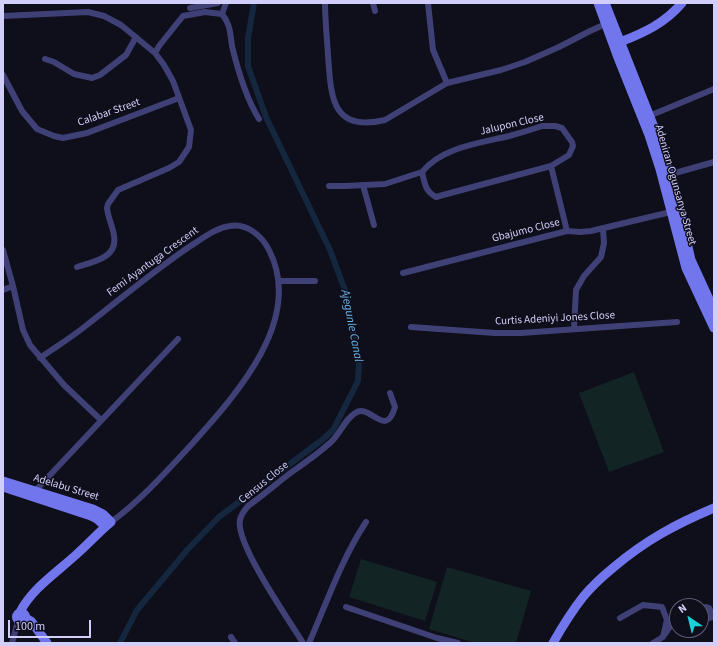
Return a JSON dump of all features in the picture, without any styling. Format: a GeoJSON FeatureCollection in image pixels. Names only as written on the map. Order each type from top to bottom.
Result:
{"type":"FeatureCollection","features":[{"type":"Feature","properties":{"kind":"main road","name":"Adeniran Ogunsanya Street"},"geometry":{"type":"LineString","coordinates":[[598,3],[620,42],[661,145],[666,176],[675,211],[686,268],[714,328]]}},
{"type":"Feature","properties":{"kind":"main road","name":"Adeniran Ogunsanya Street"},"geometry":{"type":"LineString","coordinates":[[605,3],[616,55],[666,176]]}},
{"type":"Feature","properties":{"kind":"main road"},"geometry":{"type":"LineString","coordinates":[[620,42],[648,31],[671,15],[682,3]]}},
{"type":"Feature","properties":{"kind":"main road","name":"Adeniran Ogunsanya Street"},"geometry":{"type":"LineString","coordinates":[[675,211],[691,260],[714,310]]}},
{"type":"Feature","properties":{"kind":"main road","name":"Adelabu Street"},"geometry":{"type":"LineString","coordinates":[[3,481],[97,519],[111,522]]}},
{"type":"Feature","properties":{"kind":"main road","name":"Adelabu Street"},"geometry":{"type":"LineString","coordinates":[[3,487],[32,494]]}},
{"type":"Feature","properties":{"kind":"main road"},"geometry":{"type":"LineString","coordinates":[[553,643],[584,596],[623,560],[648,541],[670,528],[686,519],[714,508]]}},
{"type":"Feature","properties":{"kind":"main road"},"geometry":{"type":"LineString","coordinates":[[47,643],[31,621],[21,617],[30,596],[80,552],[111,522]]}},
{"type":"Feature","properties":{"kind":"street"},"geometry":{"type":"LineString","coordinates":[[155,53],[162,41],[190,8],[218,3]]}},
{"type":"Feature","properties":{"kind":"street"},"geometry":{"type":"LineString","coordinates":[[222,14],[226,3]]}},
{"type":"Feature","properties":{"kind":"street"},"geometry":{"type":"LineString","coordinates":[[325,3],[332,98],[338,110],[351,121],[376,122],[385,120],[447,83],[501,70],[525,62],[609,23]]}},
{"type":"Feature","properties":{"kind":"street"},"geometry":{"type":"LineString","coordinates":[[373,3],[375,11]]}},
{"type":"Feature","properties":{"kind":"street"},"geometry":{"type":"LineString","coordinates":[[428,3],[433,50],[447,83]]}},
{"type":"Feature","properties":{"kind":"street"},"geometry":{"type":"LineString","coordinates":[[190,8],[222,14],[228,21],[232,46],[248,98],[259,119]]}},
{"type":"Feature","properties":{"kind":"street"},"geometry":{"type":"LineString","coordinates":[[3,16],[88,12],[104,16],[121,25],[155,53],[164,64],[173,80],[190,130],[189,147],[179,162],[169,168],[118,190],[108,204],[107,208],[115,241],[110,254],[77,267]]}},
{"type":"Feature","properties":{"kind":"street"},"geometry":{"type":"LineString","coordinates":[[45,59],[54,62],[74,74],[92,78],[100,75],[126,55],[136,36]]}},
{"type":"Feature","properties":{"kind":"street","name":"Calabar Street"},"geometry":{"type":"LineString","coordinates":[[3,76],[22,111],[37,129],[63,138],[86,133],[178,98]]}},
{"type":"Feature","properties":{"kind":"street"},"geometry":{"type":"LineString","coordinates":[[649,116],[714,89]]}},
{"type":"Feature","properties":{"kind":"street","name":"Jalupon Close"},"geometry":{"type":"LineString","coordinates":[[329,186],[363,186],[385,184],[422,172],[428,165],[458,149],[542,126],[555,126],[562,128],[567,133],[573,146],[569,155],[551,166],[436,196],[430,193],[426,188],[422,172]]}},
{"type":"Feature","properties":{"kind":"street"},"geometry":{"type":"LineString","coordinates":[[666,176],[714,162]]}},
{"type":"Feature","properties":{"kind":"street"},"geometry":{"type":"LineString","coordinates":[[551,166],[567,231]]}},
{"type":"Feature","properties":{"kind":"street"},"geometry":{"type":"LineString","coordinates":[[363,186],[374,225]]}},
{"type":"Feature","properties":{"kind":"street","name":"Gbajumo Close"},"geometry":{"type":"LineString","coordinates":[[403,273],[567,231],[580,232],[603,229],[675,211]]}},
{"type":"Feature","properties":{"kind":"street","name":"Femi Ayantuga Crescent"},"geometry":{"type":"LineString","coordinates":[[40,358],[82,329],[145,278],[175,256],[212,232],[231,225],[244,227],[257,233],[266,244],[274,259],[279,282],[277,312],[267,343],[240,388],[210,424],[160,478],[137,501],[111,522]]}},
{"type":"Feature","properties":{"kind":"street"},"geometry":{"type":"LineString","coordinates":[[574,329],[576,290],[584,276],[601,257],[604,243],[603,229]]}},
{"type":"Feature","properties":{"kind":"street"},"geometry":{"type":"LineString","coordinates":[[3,250],[23,330],[30,345],[64,385],[101,420]]}},
{"type":"Feature","properties":{"kind":"street"},"geometry":{"type":"LineString","coordinates":[[279,282],[315,281]]}},
{"type":"Feature","properties":{"kind":"street"},"geometry":{"type":"LineString","coordinates":[[3,290],[13,286]]}},
{"type":"Feature","properties":{"kind":"street","name":"Curtis Adeniyi Jones Close"},"geometry":{"type":"LineString","coordinates":[[411,327],[495,333],[521,333],[677,322]]}},
{"type":"Feature","properties":{"kind":"street"},"geometry":{"type":"LineString","coordinates":[[32,494],[178,339]]}},
{"type":"Feature","properties":{"kind":"street","name":"Census Close"},"geometry":{"type":"LineString","coordinates":[[303,643],[260,574],[241,533],[240,519],[248,506],[333,440],[358,411],[364,411],[383,421],[392,417],[395,407],[390,393]]}},
{"type":"Feature","properties":{"kind":"street"},"geometry":{"type":"LineString","coordinates":[[309,643],[336,576],[355,539],[366,522]]}},
{"type":"Feature","properties":{"kind":"street"},"geometry":{"type":"LineString","coordinates":[[620,618],[643,605],[662,607],[666,620],[662,636]]}},
{"type":"Feature","properties":{"kind":"street"},"geometry":{"type":"LineString","coordinates":[[346,607],[437,638],[458,643]]}},
{"type":"Feature","properties":{"kind":"street"},"geometry":{"type":"LineString","coordinates":[[709,608],[713,617],[709,618]]}},
{"type":"Feature","properties":{"kind":"street"},"geometry":{"type":"LineString","coordinates":[[12,643],[21,617]]}},
{"type":"Feature","properties":{"kind":"street"},"geometry":{"type":"LineString","coordinates":[[653,643],[669,628]]}},
{"type":"Feature","properties":{"kind":"street"},"geometry":{"type":"LineString","coordinates":[[231,637],[235,643]]}},
{"type":"Feature","properties":{"kind":"shaded area"},"geometry":{"type":"Polygon","coordinates":[[[634,372],[664,452],[609,472],[579,393],[634,372]]]}},
{"type":"Feature","properties":{"kind":"shaded area"},"geometry":{"type":"Polygon","coordinates":[[[361,559],[437,582],[425,621],[349,597],[361,559]]]}},
{"type":"Feature","properties":{"kind":"shaded area"},"geometry":{"type":"Polygon","coordinates":[[[447,567],[531,591],[516,643],[475,643],[429,629],[447,567]]]}},
{"type":"Feature","properties":{"kind":"waterway","name":"Ajegunle Canal"},"geometry":{"type":"LineString","coordinates":[[120,643],[137,610],[188,549],[219,517],[322,440],[333,430],[358,381],[359,366],[346,293],[330,250],[266,117],[248,66],[248,38],[254,3]]}}]}
